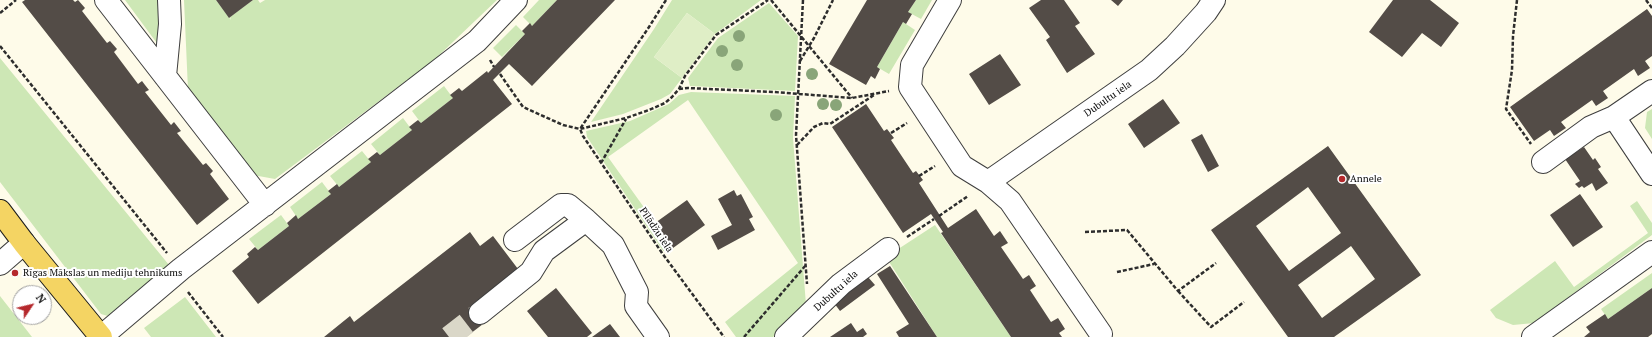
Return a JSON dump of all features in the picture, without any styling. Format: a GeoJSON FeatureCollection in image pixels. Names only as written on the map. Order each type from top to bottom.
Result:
{"type":"FeatureCollection","features":[{"type":"Feature","properties":{"kind":"main road"},"geometry":{"type":"LineString","coordinates":[[0,211],[24,243],[101,337]]}},
{"type":"Feature","properties":{"kind":"street"},"geometry":{"type":"LineString","coordinates":[[106,0],[265,205]]}},
{"type":"Feature","properties":{"kind":"street"},"geometry":{"type":"LineString","coordinates":[[165,76],[170,24],[169,0]]}},
{"type":"Feature","properties":{"kind":"street"},"geometry":{"type":"LineString","coordinates":[[101,337],[180,269],[477,41],[516,0]]}},
{"type":"Feature","properties":{"kind":"street"},"geometry":{"type":"LineString","coordinates":[[950,0],[912,65],[910,87],[962,166],[988,182],[1010,201],[1101,334]]}},
{"type":"Feature","properties":{"kind":"street","name":"Dubultu iela"},"geometry":{"type":"LineString","coordinates":[[988,182],[1149,70],[1175,46],[1206,12],[1214,0]]}},
{"type":"Feature","properties":{"kind":"street"},"geometry":{"type":"LineString","coordinates":[[1538,154],[1591,127],[1614,118],[1652,91]]}},
{"type":"Feature","properties":{"kind":"street"},"geometry":{"type":"LineString","coordinates":[[1614,118],[1652,174]]}},
{"type":"Feature","properties":{"kind":"street"},"geometry":{"type":"LineString","coordinates":[[515,240],[561,205],[568,205],[614,245],[637,292],[636,306],[658,337]]}},
{"type":"Feature","properties":{"kind":"street"},"geometry":{"type":"LineString","coordinates":[[480,312],[531,272],[544,251],[586,220]]}},
{"type":"Feature","properties":{"kind":"street"},"geometry":{"type":"LineString","coordinates":[[0,264],[24,243]]}},
{"type":"Feature","properties":{"kind":"street","name":"Dubultu iela"},"geometry":{"type":"LineString","coordinates":[[786,337],[841,284],[888,249]]}},
{"type":"Feature","properties":{"kind":"street"},"geometry":{"type":"LineString","coordinates":[[1533,337],[1652,252]]}},
{"type":"Feature","properties":{"kind":"path"},"geometry":{"type":"LineString","coordinates":[[0,13],[16,0]]}},
{"type":"Feature","properties":{"kind":"path"},"geometry":{"type":"LineString","coordinates":[[580,129],[666,0]]}},
{"type":"Feature","properties":{"kind":"path"},"geometry":{"type":"LineString","coordinates":[[500,74],[523,107],[564,125],[580,129],[626,118],[665,103],[679,89],[685,76],[716,35],[770,0],[852,98]]}},
{"type":"Feature","properties":{"kind":"path"},"geometry":{"type":"LineString","coordinates":[[803,0],[796,135],[810,314]]}},
{"type":"Feature","properties":{"kind":"path"},"geometry":{"type":"LineString","coordinates":[[800,62],[833,0]]}},
{"type":"Feature","properties":{"kind":"path"},"geometry":{"type":"LineString","coordinates":[[1517,0],[1513,36],[1512,70],[1506,109],[1538,154]]}},
{"type":"Feature","properties":{"kind":"path"},"geometry":{"type":"LineString","coordinates":[[1646,0],[1652,8]]}},
{"type":"Feature","properties":{"kind":"path"},"geometry":{"type":"LineString","coordinates":[[0,46],[169,256]]}},
{"type":"Feature","properties":{"kind":"path"},"geometry":{"type":"LineString","coordinates":[[679,89],[688,88],[798,93],[852,98],[910,87]]}},
{"type":"Feature","properties":{"kind":"path"},"geometry":{"type":"LineString","coordinates":[[797,146],[814,127],[823,123],[830,124],[876,93]]}},
{"type":"Feature","properties":{"kind":"path"},"geometry":{"type":"LineString","coordinates":[[601,163],[626,118]]}},
{"type":"Feature","properties":{"kind":"path"},"geometry":{"type":"LineString","coordinates":[[891,133],[908,122]]}},
{"type":"Feature","properties":{"kind":"path","name":"Pīlādžu iela"},"geometry":{"type":"LineString","coordinates":[[580,129],[601,163],[662,253],[724,337]]}},
{"type":"Feature","properties":{"kind":"path"},"geometry":{"type":"LineString","coordinates":[[920,176],[937,164]]}},
{"type":"Feature","properties":{"kind":"path"},"geometry":{"type":"LineString","coordinates":[[939,216],[988,182]]}},
{"type":"Feature","properties":{"kind":"path"},"geometry":{"type":"LineString","coordinates":[[888,249],[934,219]]}},
{"type":"Feature","properties":{"kind":"path"},"geometry":{"type":"LineString","coordinates":[[1085,232],[1127,230],[1154,264],[1211,327],[1244,302]]}},
{"type":"Feature","properties":{"kind":"path"},"geometry":{"type":"LineString","coordinates":[[1178,291],[1216,263]]}},
{"type":"Feature","properties":{"kind":"path"},"geometry":{"type":"LineString","coordinates":[[744,337],[806,264]]}},
{"type":"Feature","properties":{"kind":"path"},"geometry":{"type":"LineString","coordinates":[[1117,272],[1154,264]]}},
{"type":"Feature","properties":{"kind":"path"},"geometry":{"type":"LineString","coordinates":[[186,286],[188,292],[224,337]]}},
{"type":"Feature","properties":{"kind":"green space"},"geometry":{"type":"Polygon","coordinates":[[[125,0],[159,0],[159,46],[125,0]]]}},
{"type":"Feature","properties":{"kind":"green space"},"geometry":{"type":"Polygon","coordinates":[[[184,0],[216,0],[231,20],[230,17],[253,0],[258,0],[260,3],[265,0],[497,0],[434,60],[275,179],[253,175],[188,90],[184,0]]]}},
{"type":"Feature","properties":{"kind":"green space"},"geometry":{"type":"Polygon","coordinates":[[[539,0],[557,0],[532,26],[523,17],[539,0]]]}},
{"type":"Feature","properties":{"kind":"green space"},"geometry":{"type":"Polygon","coordinates":[[[672,0],[761,0],[715,34],[687,13],[654,57],[682,78],[670,94],[623,114],[591,122],[654,29],[672,0]]]}},
{"type":"Feature","properties":{"kind":"green space"},"geometry":{"type":"Polygon","coordinates":[[[916,0],[932,0],[921,19],[908,12],[916,0]]]}},
{"type":"Feature","properties":{"kind":"green space"},"geometry":{"type":"Polygon","coordinates":[[[769,3],[798,36],[795,91],[690,86],[688,78],[718,38],[769,3]]]}},
{"type":"Feature","properties":{"kind":"green space"},"geometry":{"type":"Polygon","coordinates":[[[687,13],[715,34],[682,78],[654,57],[687,13]]]}},
{"type":"Feature","properties":{"kind":"green space"},"geometry":{"type":"Polygon","coordinates":[[[903,22],[915,30],[889,74],[877,67],[903,22]]]}},
{"type":"Feature","properties":{"kind":"green space"},"geometry":{"type":"Polygon","coordinates":[[[516,25],[525,34],[502,57],[493,48],[516,25]]]}},
{"type":"Feature","properties":{"kind":"green space"},"geometry":{"type":"Polygon","coordinates":[[[0,58],[169,265],[111,317],[101,314],[0,182],[0,58]]]}},
{"type":"Feature","properties":{"kind":"green space"},"geometry":{"type":"Polygon","coordinates":[[[444,86],[453,98],[421,123],[412,111],[444,86]]]}},
{"type":"Feature","properties":{"kind":"green space"},"geometry":{"type":"Polygon","coordinates":[[[691,92],[795,96],[793,138],[806,305],[773,337],[736,337],[725,322],[798,263],[688,100],[608,157],[673,248],[669,251],[663,251],[587,137],[586,131],[630,121],[669,104],[679,95],[691,92]]]}},
{"type":"Feature","properties":{"kind":"green space"},"geometry":{"type":"Polygon","coordinates":[[[1652,109],[1652,139],[1645,128],[1647,112],[1652,109]]]}},
{"type":"Feature","properties":{"kind":"green space"},"geometry":{"type":"Polygon","coordinates":[[[403,118],[412,130],[380,155],[371,144],[403,118]]]}},
{"type":"Feature","properties":{"kind":"green space"},"geometry":{"type":"Polygon","coordinates":[[[362,151],[371,162],[339,187],[330,176],[362,151]]]}},
{"type":"Feature","properties":{"kind":"green space"},"geometry":{"type":"Polygon","coordinates":[[[322,182],[331,194],[298,219],[290,207],[322,182]]]}},
{"type":"Feature","properties":{"kind":"green space"},"geometry":{"type":"Polygon","coordinates":[[[1637,201],[1652,223],[1652,235],[1534,323],[1513,325],[1496,318],[1490,310],[1555,261],[1574,287],[1648,233],[1630,206],[1637,201]]]}},
{"type":"Feature","properties":{"kind":"green space"},"geometry":{"type":"Polygon","coordinates":[[[281,215],[289,226],[258,250],[249,239],[281,215]]]}},
{"type":"Feature","properties":{"kind":"green space"},"geometry":{"type":"Polygon","coordinates":[[[935,225],[1011,337],[937,337],[886,257],[935,225]]]}},
{"type":"Feature","properties":{"kind":"green space"},"geometry":{"type":"Polygon","coordinates":[[[1652,273],[1652,288],[1608,319],[1601,309],[1652,273]]]}},
{"type":"Feature","properties":{"kind":"green space"},"geometry":{"type":"Polygon","coordinates":[[[0,296],[12,311],[12,325],[23,325],[32,337],[0,337],[0,296]]]}},
{"type":"Feature","properties":{"kind":"green space"},"geometry":{"type":"Polygon","coordinates":[[[185,297],[216,337],[151,337],[144,328],[185,297]]]}},
{"type":"Feature","properties":{"kind":"building"},"geometry":{"type":"Polygon","coordinates":[[[25,0],[73,0],[75,2],[78,0],[85,8],[82,11],[107,43],[110,41],[117,49],[114,52],[138,84],[142,81],[149,90],[145,92],[171,125],[174,122],[181,131],[177,133],[203,165],[206,163],[213,171],[210,174],[229,199],[197,225],[22,2],[25,0]]]}},
{"type":"Feature","properties":{"kind":"building"},"geometry":{"type":"Polygon","coordinates":[[[216,0],[253,0],[229,18],[216,0]]]}},
{"type":"Feature","properties":{"kind":"building"},"geometry":{"type":"Polygon","coordinates":[[[557,0],[615,0],[532,86],[509,64],[493,80],[512,104],[258,304],[232,271],[249,257],[247,254],[255,247],[258,250],[289,226],[287,223],[296,215],[298,219],[331,194],[328,191],[337,184],[339,187],[371,162],[368,159],[377,152],[380,155],[412,130],[409,127],[414,123],[418,120],[421,123],[453,98],[450,95],[459,88],[462,91],[487,71],[488,73],[525,34],[522,31],[530,23],[532,26],[557,0]]]}},
{"type":"Feature","properties":{"kind":"building"},"geometry":{"type":"Polygon","coordinates":[[[867,0],[916,0],[908,12],[912,14],[906,24],[903,22],[877,67],[880,69],[875,79],[871,76],[866,85],[829,64],[867,0]]]}},
{"type":"Feature","properties":{"kind":"building"},"geometry":{"type":"Polygon","coordinates":[[[1041,0],[1064,0],[1080,23],[1075,26],[1095,54],[1067,73],[1046,40],[1050,37],[1029,8],[1041,0]]]}},
{"type":"Feature","properties":{"kind":"building"},"geometry":{"type":"Polygon","coordinates":[[[1111,0],[1123,0],[1118,6],[1111,0]]]}},
{"type":"Feature","properties":{"kind":"building"},"geometry":{"type":"Polygon","coordinates":[[[1393,0],[1430,0],[1459,23],[1441,47],[1422,33],[1402,57],[1369,32],[1393,0]]]}},
{"type":"Feature","properties":{"kind":"building"},"geometry":{"type":"Polygon","coordinates":[[[1647,9],[1652,16],[1652,56],[1645,61],[1650,68],[1638,76],[1634,69],[1603,91],[1608,98],[1596,106],[1592,100],[1561,122],[1566,128],[1554,136],[1550,130],[1534,141],[1510,107],[1647,9]]]}},
{"type":"Feature","properties":{"kind":"building"},"geometry":{"type":"Polygon","coordinates":[[[1000,54],[1021,85],[989,105],[969,74],[1000,54]]]}},
{"type":"Feature","properties":{"kind":"building"},"geometry":{"type":"Polygon","coordinates":[[[1163,99],[1180,123],[1144,148],[1128,124],[1163,99]]]}},
{"type":"Feature","properties":{"kind":"building"},"geometry":{"type":"Polygon","coordinates":[[[866,104],[884,131],[887,129],[894,138],[891,140],[913,173],[916,171],[923,180],[919,183],[948,228],[976,209],[994,236],[1000,231],[1008,243],[1001,247],[1023,279],[1029,275],[1036,286],[1030,290],[1051,322],[1058,318],[1065,329],[1059,333],[1062,337],[1011,337],[941,233],[943,232],[931,214],[903,233],[832,127],[866,104]]]}},
{"type":"Feature","properties":{"kind":"building"},"geometry":{"type":"Polygon","coordinates":[[[1202,134],[1219,166],[1208,172],[1191,140],[1202,134]]]}},
{"type":"Feature","properties":{"kind":"building"},"geometry":{"type":"Polygon","coordinates":[[[1328,146],[1421,275],[1334,337],[1288,337],[1211,230],[1328,146]],[[1308,187],[1256,226],[1289,271],[1341,233],[1308,187]],[[1351,246],[1298,285],[1322,318],[1375,279],[1351,246]]]}},
{"type":"Feature","properties":{"kind":"building"},"geometry":{"type":"Polygon","coordinates":[[[1584,147],[1593,160],[1595,158],[1601,167],[1598,169],[1608,183],[1596,191],[1592,183],[1584,188],[1582,186],[1579,188],[1575,184],[1580,181],[1565,159],[1584,147]]]}},
{"type":"Feature","properties":{"kind":"building"},"geometry":{"type":"Polygon","coordinates":[[[734,190],[737,196],[741,194],[753,217],[749,219],[755,230],[718,250],[711,236],[732,225],[718,199],[734,190]]]}},
{"type":"Feature","properties":{"kind":"building"},"geometry":{"type":"Polygon","coordinates":[[[1580,194],[1603,227],[1573,247],[1550,215],[1580,194]]]}},
{"type":"Feature","properties":{"kind":"building"},"geometry":{"type":"Polygon","coordinates":[[[687,200],[705,225],[673,248],[655,223],[687,200]]]}},
{"type":"Feature","properties":{"kind":"building"},"geometry":{"type":"Polygon","coordinates":[[[470,232],[480,246],[493,236],[518,269],[473,304],[487,321],[466,337],[324,337],[350,316],[354,322],[470,232]]]}},
{"type":"Feature","properties":{"kind":"building"},"geometry":{"type":"Polygon","coordinates":[[[890,266],[937,337],[899,337],[896,332],[909,324],[877,274],[890,266]]]}},
{"type":"Feature","properties":{"kind":"building"},"geometry":{"type":"Polygon","coordinates":[[[868,277],[875,285],[840,311],[834,303],[868,277]]]}},
{"type":"Feature","properties":{"kind":"building"},"geometry":{"type":"Polygon","coordinates":[[[556,288],[592,333],[587,337],[548,337],[527,311],[556,288]]]}},
{"type":"Feature","properties":{"kind":"building"},"geometry":{"type":"Polygon","coordinates":[[[1652,288],[1652,334],[1648,337],[1584,337],[1590,332],[1586,327],[1605,314],[1608,319],[1652,288]]]}},
{"type":"Feature","properties":{"kind":"building"},"geometry":{"type":"Polygon","coordinates":[[[851,323],[857,332],[863,328],[867,334],[863,337],[830,337],[851,323]]]}},
{"type":"Feature","properties":{"kind":"building"},"geometry":{"type":"Polygon","coordinates":[[[610,324],[620,337],[592,337],[610,324]]]}},
{"type":"Feature","properties":{"kind":"tunnel"},"geometry":{"type":"LineString","coordinates":[[449,337],[480,313]]}},
{"type":"Feature","properties":{"kind":"place","name":"Annele"},"geometry":{"type":"Point","coordinates":[1342,179]}},
{"type":"Feature","properties":{"kind":"place","name":"Rīgas Mākslas un mediju tehnikums"},"geometry":{"type":"Point","coordinates":[15,273]}}]}
